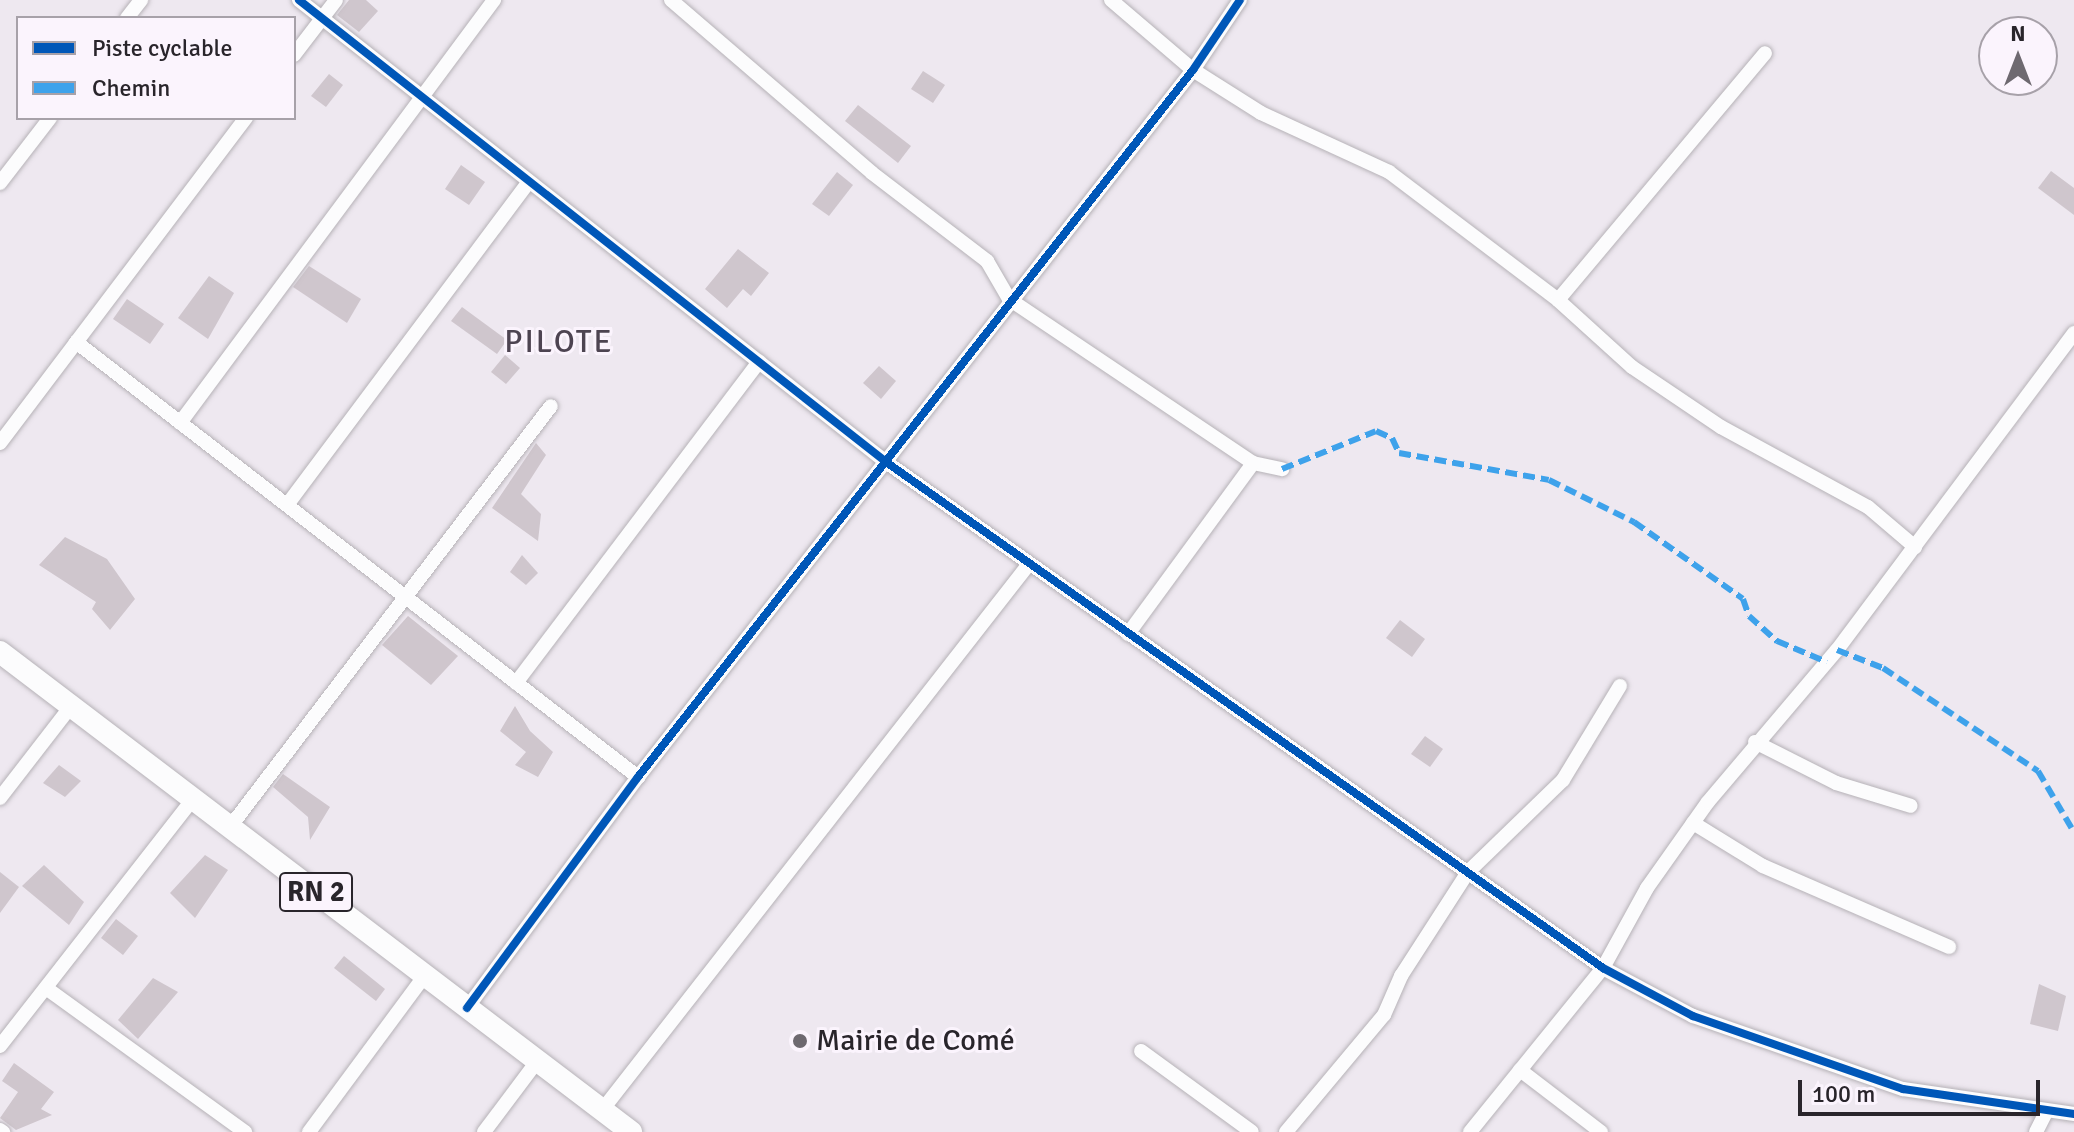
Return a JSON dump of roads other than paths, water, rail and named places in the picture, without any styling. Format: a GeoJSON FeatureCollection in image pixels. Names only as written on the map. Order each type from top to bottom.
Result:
{"type":"FeatureCollection","features":[{"type":"Feature","properties":{"kind":"main road","name":"RN 2"},"geometry":{"type":"LineString","coordinates":[[0,652],[631,1132]]}},
{"type":"Feature","properties":{"kind":"street"},"geometry":{"type":"LineString","coordinates":[[129,16],[141,0]]}},
{"type":"Feature","properties":{"kind":"street"},"geometry":{"type":"LineString","coordinates":[[299,0],[886,462],[1603,968],[1693,1016],[1903,1089],[2045,1114],[2074,1114]]}},
{"type":"Feature","properties":{"kind":"street"},"geometry":{"type":"LineString","coordinates":[[296,52],[336,0]]}},
{"type":"Feature","properties":{"kind":"street"},"geometry":{"type":"LineString","coordinates":[[180,423],[494,0]]}},
{"type":"Feature","properties":{"kind":"street"},"geometry":{"type":"LineString","coordinates":[[671,0],[872,173],[987,261],[1009,299],[1253,463],[1282,469]]}},
{"type":"Feature","properties":{"kind":"street"},"geometry":{"type":"LineString","coordinates":[[1111,0],[1193,70],[1261,113],[1389,172],[1558,300],[1632,367],[1721,427],[1868,507],[1915,547]]}},
{"type":"Feature","properties":{"kind":"street"},"geometry":{"type":"LineString","coordinates":[[467,1008],[638,777],[886,462],[1009,299],[1193,70],[1240,0]]}},
{"type":"Feature","properties":{"kind":"street"},"geometry":{"type":"LineString","coordinates":[[1558,300],[1765,53]]}},
{"type":"Feature","properties":{"kind":"street"},"geometry":{"type":"LineString","coordinates":[[0,183],[48,120]]}},
{"type":"Feature","properties":{"kind":"street"},"geometry":{"type":"LineString","coordinates":[[0,443],[244,120]]}},
{"type":"Feature","properties":{"kind":"street"},"geometry":{"type":"LineString","coordinates":[[287,505],[529,181]]}},
{"type":"Feature","properties":{"kind":"street"},"geometry":{"type":"LineString","coordinates":[[1470,1132],[1603,968],[1647,888],[1693,823],[1755,742],[1827,662],[2074,333]]}},
{"type":"Feature","properties":{"kind":"street"},"geometry":{"type":"LineString","coordinates":[[76,342],[638,777]]}},
{"type":"Feature","properties":{"kind":"street"},"geometry":{"type":"LineString","coordinates":[[516,683],[759,362]]}},
{"type":"Feature","properties":{"kind":"street"},"geometry":{"type":"LineString","coordinates":[[230,827],[551,406]]}},
{"type":"Feature","properties":{"kind":"street"},"geometry":{"type":"LineString","coordinates":[[1128,634],[1253,463]]}},
{"type":"Feature","properties":{"kind":"street"},"geometry":{"type":"LineString","coordinates":[[603,1109],[1029,564]]}},
{"type":"Feature","properties":{"kind":"street"},"geometry":{"type":"LineString","coordinates":[[1286,1132],[1384,1015],[1401,976],[1468,872],[1563,780],[1620,686]]}},
{"type":"Feature","properties":{"kind":"street"},"geometry":{"type":"LineString","coordinates":[[0,798],[71,706]]}},
{"type":"Feature","properties":{"kind":"street"},"geometry":{"type":"LineString","coordinates":[[1755,742],[1836,783],[1911,806]]}},
{"type":"Feature","properties":{"kind":"street"},"geometry":{"type":"LineString","coordinates":[[0,1046],[194,798]]}},
{"type":"Feature","properties":{"kind":"street"},"geometry":{"type":"LineString","coordinates":[[1693,823],[1763,866],[1949,947]]}},
{"type":"Feature","properties":{"kind":"street"},"geometry":{"type":"LineString","coordinates":[[309,1132],[425,975]]}},
{"type":"Feature","properties":{"kind":"street"},"geometry":{"type":"LineString","coordinates":[[46,988],[245,1132]]}},
{"type":"Feature","properties":{"kind":"street"},"geometry":{"type":"LineString","coordinates":[[1141,1051],[1252,1132]]}},
{"type":"Feature","properties":{"kind":"street"},"geometry":{"type":"LineString","coordinates":[[484,1132],[538,1060]]}},
{"type":"Feature","properties":{"kind":"street"},"geometry":{"type":"LineString","coordinates":[[1520,1070],[1601,1132]]}},
{"type":"Feature","properties":{"kind":"street"},"geometry":{"type":"LineString","coordinates":[[2036,1132],[2045,1114]]}},
{"type":"Feature","properties":{"kind":"place","name":"Mairie de Comé"},"geometry":{"type":"Point","coordinates":[800,1041]}},
{"type":"Feature","properties":{"kind":"district","name":"PILOTE"},"geometry":{"type":"Point","coordinates":[559,342]}}]}
